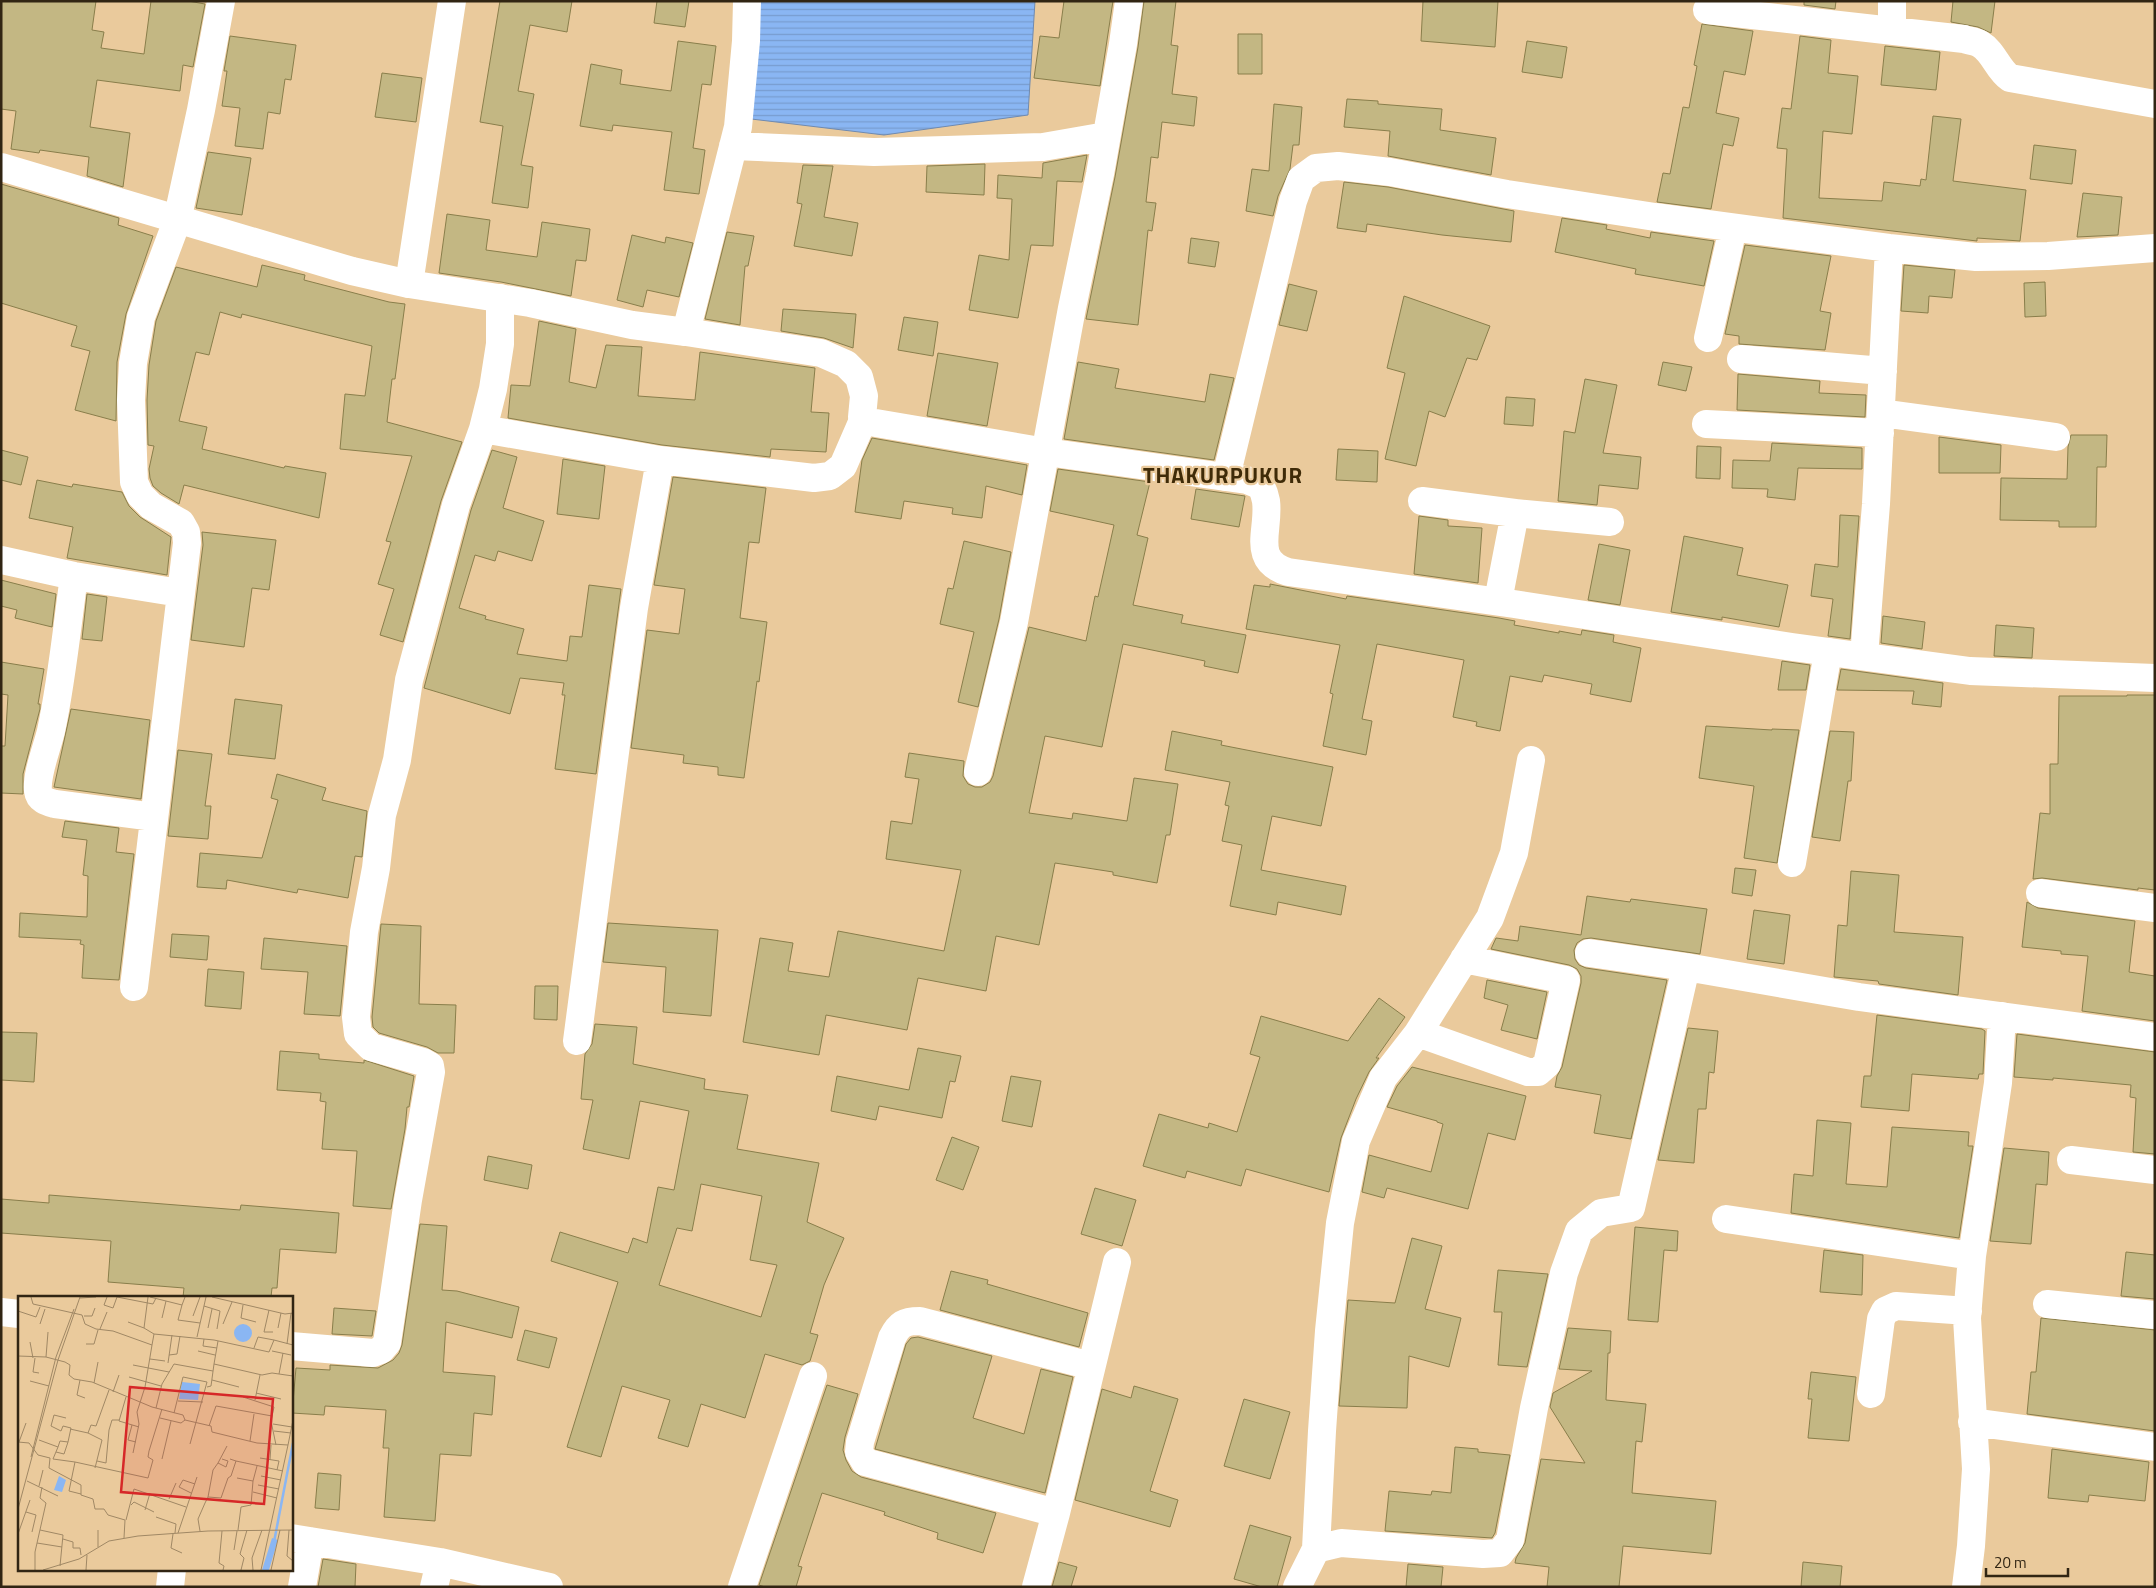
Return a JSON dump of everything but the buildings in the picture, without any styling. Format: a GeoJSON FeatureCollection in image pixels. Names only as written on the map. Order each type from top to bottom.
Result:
{"type":"FeatureCollection","features":[{"type":"Feature","properties":{"kind":"street"},"geometry":{"type":"LineString","coordinates":[[134,987],[187,543],[186,532],[181,524],[151,506],[140,495],[134,482],[133,362],[141,317],[176,221],[201,110],[221,1]]}},
{"type":"Feature","properties":{"kind":"street"},"geometry":{"type":"LineString","coordinates":[[410,284],[452,1]]}},
{"type":"Feature","properties":{"kind":"street"},"geometry":{"type":"LineString","coordinates":[[686,332],[738,126],[746,41],[747,1]]}},
{"type":"Feature","properties":{"kind":"street"},"geometry":{"type":"LineString","coordinates":[[978,772],[1014,622],[1106,136],[1129,1]]}},
{"type":"Feature","properties":{"kind":"street"},"geometry":{"type":"LineString","coordinates":[[1892,1],[1892,30]]}},
{"type":"Feature","properties":{"kind":"street"},"geometry":{"type":"LineString","coordinates":[[1707,10],[1964,39],[1980,44],[1988,51],[2002,72],[2010,78],[2155,104]]}},
{"type":"Feature","properties":{"kind":"street"},"geometry":{"type":"LineString","coordinates":[[734,146],[874,152],[928,151],[1044,147],[1106,136]]}},
{"type":"Feature","properties":{"kind":"street"},"geometry":{"type":"LineString","coordinates":[[1226,477],[1293,201],[1301,179],[1316,168],[1338,166],[1390,172],[1507,194],[1733,228],[1976,257],[2048,256],[2155,248]]}},
{"type":"Feature","properties":{"kind":"street"},"geometry":{"type":"LineString","coordinates":[[1,167],[176,221],[343,269],[410,284],[500,298],[632,325],[821,353],[846,364],[859,377],[864,396],[863,420],[843,466],[830,476],[814,478],[660,460],[483,428]]}},
{"type":"Feature","properties":{"kind":"street"},"geometry":{"type":"LineString","coordinates":[[1708,338],[1733,228]]}},
{"type":"Feature","properties":{"kind":"street"},"geometry":{"type":"LineString","coordinates":[[1864,656],[1880,423],[1889,248]]}},
{"type":"Feature","properties":{"kind":"street"},"geometry":{"type":"LineString","coordinates":[[292,1346],[373,1353],[381,1350],[387,1343],[408,1200],[431,1072],[430,1066],[423,1062],[371,1047],[358,1034],[356,1017],[364,932],[376,868],[382,815],[397,760],[409,680],[456,505],[483,428],[493,388],[500,344],[500,298]]}},
{"type":"Feature","properties":{"kind":"street"},"geometry":{"type":"LineString","coordinates":[[1741,359],[1883,371]]}},
{"type":"Feature","properties":{"kind":"street"},"geometry":{"type":"LineString","coordinates":[[863,420],[1046,452],[1248,480],[1261,486],[1266,501],[1264,544],[1267,559],[1274,568],[1288,572],[1498,601],[1828,652],[1970,671],[2155,678]]}},
{"type":"Feature","properties":{"kind":"street"},"geometry":{"type":"LineString","coordinates":[[1706,424],[1880,423],[2056,437]]}},
{"type":"Feature","properties":{"kind":"street"},"geometry":{"type":"LineString","coordinates":[[577,1041],[634,608],[660,460]]}},
{"type":"Feature","properties":{"kind":"street"},"geometry":{"type":"LineString","coordinates":[[1422,501],[1515,513],[1610,522]]}},
{"type":"Feature","properties":{"kind":"street"},"geometry":{"type":"LineString","coordinates":[[1498,601],[1515,513]]}},
{"type":"Feature","properties":{"kind":"street"},"geometry":{"type":"LineString","coordinates":[[1,560],[74,576],[180,593]]}},
{"type":"Feature","properties":{"kind":"street"},"geometry":{"type":"LineString","coordinates":[[74,576],[58,690],[51,731],[38,784],[38,794],[44,800],[55,804],[154,817]]}},
{"type":"Feature","properties":{"kind":"street"},"geometry":{"type":"LineString","coordinates":[[1792,863],[1828,652]]}},
{"type":"Feature","properties":{"kind":"street"},"geometry":{"type":"LineString","coordinates":[[1296,1587],[1316,1549],[1329,1332],[1340,1223],[1356,1141],[1383,1078],[1418,1033],[1490,918],[1514,854],[1531,760]]}},
{"type":"Feature","properties":{"kind":"street"},"geometry":{"type":"LineString","coordinates":[[2040,893],[2155,908]]}},
{"type":"Feature","properties":{"kind":"street"},"geometry":{"type":"LineString","coordinates":[[1589,953],[1686,967],[1859,997],[2155,1037]]}},
{"type":"Feature","properties":{"kind":"street"},"geometry":{"type":"LineString","coordinates":[[1418,1033],[1528,1072],[1538,1072],[1548,1064],[1566,980],[1464,959]]}},
{"type":"Feature","properties":{"kind":"street"},"geometry":{"type":"LineString","coordinates":[[1316,1549],[1341,1543],[1483,1554],[1500,1553],[1510,1540],[1534,1408],[1564,1273],[1579,1231],[1601,1213],[1631,1208],[1686,967]]}},
{"type":"Feature","properties":{"kind":"street"},"geometry":{"type":"LineString","coordinates":[[1966,1587],[1971,1546],[1976,1469],[1972,1422],[1968,1312],[1972,1256],[1998,1083],[2002,1016]]}},
{"type":"Feature","properties":{"kind":"street"},"geometry":{"type":"LineString","coordinates":[[2071,1160],[2155,1170]]}},
{"type":"Feature","properties":{"kind":"street"},"geometry":{"type":"LineString","coordinates":[[1726,1219],[1972,1256]]}},
{"type":"Feature","properties":{"kind":"street"},"geometry":{"type":"LineString","coordinates":[[1036,1587],[1056,1513],[1117,1262]]}},
{"type":"Feature","properties":{"kind":"street"},"geometry":{"type":"LineString","coordinates":[[2047,1304],[2155,1315]]}},
{"type":"Feature","properties":{"kind":"street"},"geometry":{"type":"LineString","coordinates":[[1871,1394],[1881,1319],[1884,1311],[1896,1306],[1968,1312]]}},
{"type":"Feature","properties":{"kind":"street"},"geometry":{"type":"LineString","coordinates":[[1,1312],[18,1314]]}},
{"type":"Feature","properties":{"kind":"street"},"geometry":{"type":"LineString","coordinates":[[1056,1513],[865,1462],[859,1452],[860,1442],[892,1338],[898,1326],[906,1321],[920,1321],[1091,1366]]}},
{"type":"Feature","properties":{"kind":"street"},"geometry":{"type":"LineString","coordinates":[[742,1587],[813,1376]]}},
{"type":"Feature","properties":{"kind":"street"},"geometry":{"type":"LineString","coordinates":[[1972,1422],[2155,1447]]}},
{"type":"Feature","properties":{"kind":"street"},"geometry":{"type":"LineString","coordinates":[[302,1587],[301,1540],[437,1574],[550,1587]]}},
{"type":"Feature","properties":{"kind":"street"},"geometry":{"type":"LineString","coordinates":[[170,1587],[172,1570]]}},
{"type":"Feature","properties":{"kind":"water"},"geometry":{"type":"Polygon","coordinates":[[[755,1],[1035,1],[1028,115],[884,135],[743,118],[755,1]]]}},
{"type":"Feature","properties":{"kind":"district","name":"THAKURPUKUR"},"geometry":{"type":"Point","coordinates":[1223,475]}}]}
